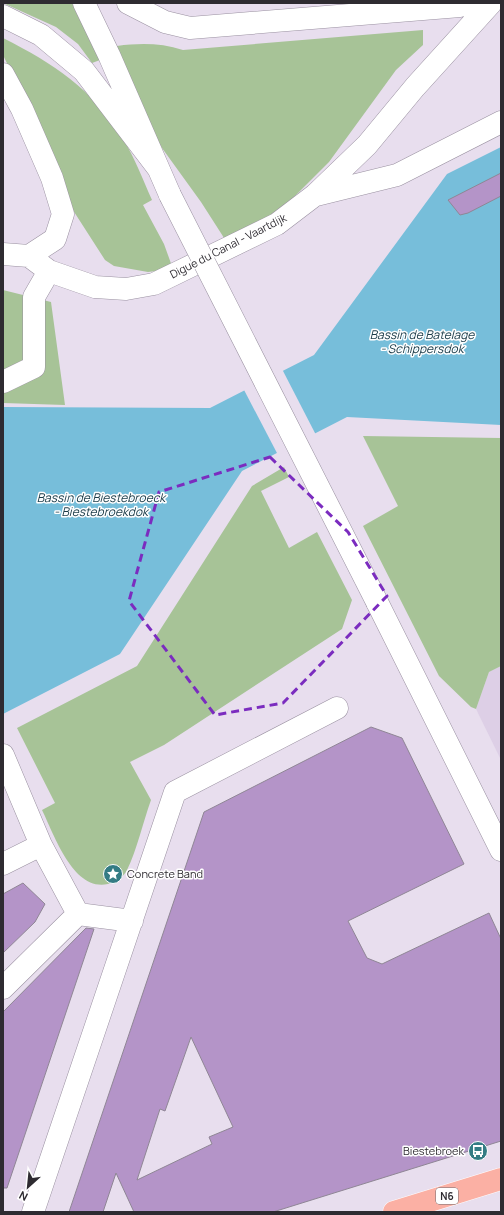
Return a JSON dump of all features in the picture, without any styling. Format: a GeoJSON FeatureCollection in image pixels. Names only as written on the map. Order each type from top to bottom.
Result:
{"type":"FeatureCollection","features":[{"type":"Feature","properties":{"kind":"main road","name":"N6"},"geometry":{"type":"LineString","coordinates":[[394,1212],[420,1208],[501,1179]]}},
{"type":"Feature","properties":{"kind":"street"},"geometry":{"type":"LineString","coordinates":[[84,3],[109,55],[170,195],[501,850]]}},
{"type":"Feature","properties":{"kind":"street"},"geometry":{"type":"LineString","coordinates":[[128,3],[165,22],[190,28],[452,6],[471,3]]}},
{"type":"Feature","properties":{"kind":"street","name":"Digue du Canal - Vaartdijk"},"geometry":{"type":"LineString","coordinates":[[29,256],[49,271],[96,287],[126,289],[154,284],[277,224],[315,195],[367,145],[415,87],[491,3]]}},
{"type":"Feature","properties":{"kind":"street"},"geometry":{"type":"LineString","coordinates":[[3,16],[41,35],[84,71],[158,168]]}},
{"type":"Feature","properties":{"kind":"street"},"geometry":{"type":"LineString","coordinates":[[3,74],[22,109],[52,178],[63,214],[55,239],[29,256],[3,254]]}},
{"type":"Feature","properties":{"kind":"street"},"geometry":{"type":"LineString","coordinates":[[315,195],[397,175],[501,122]]}},
{"type":"Feature","properties":{"kind":"street"},"geometry":{"type":"LineString","coordinates":[[3,382],[34,366],[34,297],[49,271]]}},
{"type":"Feature","properties":{"kind":"street"},"geometry":{"type":"LineString","coordinates":[[33,1212],[175,792],[337,708]]}},
{"type":"Feature","properties":{"kind":"street"},"geometry":{"type":"LineString","coordinates":[[3,755],[41,845],[78,914]]}},
{"type":"Feature","properties":{"kind":"street"},"geometry":{"type":"LineString","coordinates":[[3,864],[41,845]]}},
{"type":"Feature","properties":{"kind":"street"},"geometry":{"type":"LineString","coordinates":[[78,914],[132,921]]}},
{"type":"Feature","properties":{"kind":"street"},"geometry":{"type":"LineString","coordinates":[[3,988],[78,914]]}},
{"type":"Feature","properties":{"kind":"highlighted area"},"geometry":{"type":"Polygon","coordinates":[[[270,457],[348,532],[387,596],[283,703],[215,715],[129,601],[159,492],[270,457]]]}},
{"type":"Feature","properties":{"kind":"shaded area"},"geometry":{"type":"Polygon","coordinates":[[[501,666],[501,760],[476,709],[489,672],[501,666]]]}},
{"type":"Feature","properties":{"kind":"green space"},"geometry":{"type":"Polygon","coordinates":[[[3,3],[72,3],[100,60],[92,63],[78,44],[56,27],[3,3]]]}},
{"type":"Feature","properties":{"kind":"green space"},"geometry":{"type":"Polygon","coordinates":[[[423,30],[423,45],[396,70],[329,162],[283,208],[226,241],[201,202],[162,148],[134,102],[122,72],[117,46],[150,44],[183,50],[423,30]]]}},
{"type":"Feature","properties":{"kind":"green space"},"geometry":{"type":"Polygon","coordinates":[[[3,38],[39,58],[70,79],[85,91],[111,121],[123,139],[139,169],[152,200],[143,205],[164,244],[173,269],[148,272],[114,266],[105,260],[69,204],[48,149],[3,55],[3,38]]]}},
{"type":"Feature","properties":{"kind":"green space"},"geometry":{"type":"Polygon","coordinates":[[[3,290],[51,302],[65,405],[3,403],[3,290]]]}},
{"type":"Feature","properties":{"kind":"green space"},"geometry":{"type":"Polygon","coordinates":[[[363,436],[501,438],[501,666],[489,672],[476,709],[471,707],[439,676],[363,526],[398,506],[363,436]]]}},
{"type":"Feature","properties":{"kind":"green space"},"geometry":{"type":"Polygon","coordinates":[[[284,467],[289,477],[261,491],[289,548],[317,532],[352,600],[342,629],[164,745],[130,762],[151,800],[131,862],[126,873],[122,877],[108,884],[96,884],[85,879],[66,859],[42,810],[55,803],[17,728],[137,666],[252,486],[284,467]]]}},
{"type":"Feature","properties":{"kind":"water"},"geometry":{"type":"Polygon","coordinates":[[[501,147],[501,425],[347,417],[242,471],[120,654],[3,714],[3,407],[210,408],[314,355],[447,174],[501,147]]]}},
{"type":"Feature","properties":{"kind":"pier"},"geometry":{"type":"Polygon","coordinates":[[[282,369],[316,435],[278,455],[243,388],[282,369]]]}},
{"type":"Feature","properties":{"kind":"building"},"geometry":{"type":"Polygon","coordinates":[[[501,173],[501,196],[468,213],[460,215],[448,200],[501,173]]]}},
{"type":"Feature","properties":{"kind":"building"},"geometry":{"type":"Polygon","coordinates":[[[371,727],[402,738],[464,864],[348,921],[367,958],[382,964],[489,913],[501,939],[501,1141],[273,1212],[134,1212],[116,1173],[103,1212],[69,1212],[204,812],[371,727]],[[191,1037],[165,1111],[160,1109],[137,1180],[212,1144],[209,1137],[233,1127],[191,1037]]]}},
{"type":"Feature","properties":{"kind":"building"},"geometry":{"type":"Polygon","coordinates":[[[23,883],[45,904],[35,922],[3,953],[3,894],[23,883]]]}},
{"type":"Feature","properties":{"kind":"building"},"geometry":{"type":"Polygon","coordinates":[[[86,928],[94,929],[7,1188],[3,1188],[3,1012],[86,928]]]}},
{"type":"Feature","properties":{"kind":"place","name":"Concrete Band"},"geometry":{"type":"Point","coordinates":[113,874]}},
{"type":"Feature","properties":{"kind":"place","name":"Biestebroek"},"geometry":{"type":"Point","coordinates":[478,1151]}},
{"type":"Feature","properties":{"kind":"water label","name":"Bassin de Batelage - Schippersdok"},"geometry":{"type":"Point","coordinates":[422,342]}},
{"type":"Feature","properties":{"kind":"water label","name":"Bassin de Biestebroeck - Biestebroekdok"},"geometry":{"type":"Point","coordinates":[101,505]}}]}
